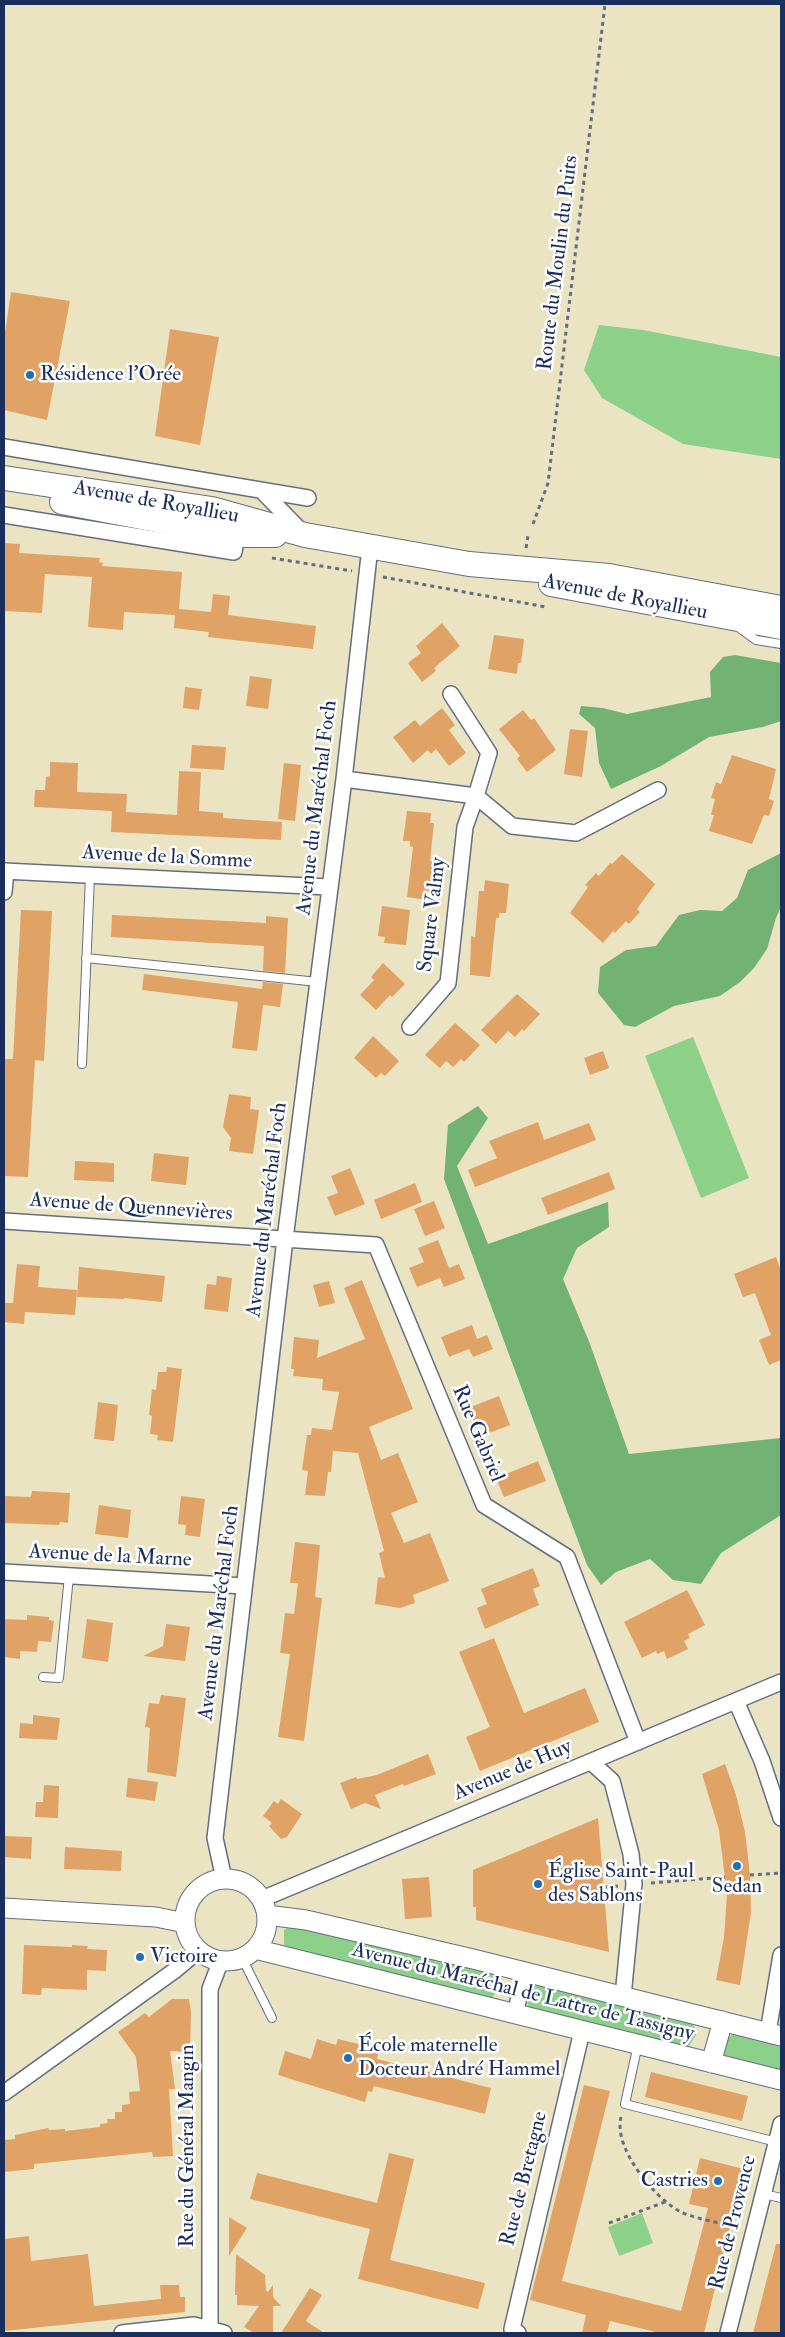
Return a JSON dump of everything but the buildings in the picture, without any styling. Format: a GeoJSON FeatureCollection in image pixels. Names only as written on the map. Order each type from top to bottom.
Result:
{"type":"FeatureCollection","features":[{"type":"Feature","properties":{"kind":"main road","name":"Avenue de Royallieu"},"geometry":{"type":"LineString","coordinates":[[4,478],[212,509],[305,535]]}},
{"type":"Feature","properties":{"kind":"main road","name":"Avenue de Royallieu"},"geometry":{"type":"LineString","coordinates":[[4,491],[236,543],[305,535]]}},
{"type":"Feature","properties":{"kind":"main road"},"geometry":{"type":"LineString","coordinates":[[305,535],[470,564]]}},
{"type":"Feature","properties":{"kind":"main road","name":"Avenue de Royallieu"},"geometry":{"type":"LineString","coordinates":[[470,564],[609,576],[781,608]]}},
{"type":"Feature","properties":{"kind":"main road","name":"Avenue de Royallieu"},"geometry":{"type":"LineString","coordinates":[[470,564],[519,578],[781,627]]}},
{"type":"Feature","properties":{"kind":"street","name":"Avenue de Royallieu"},"geometry":{"type":"LineString","coordinates":[[4,447],[308,498]]}},
{"type":"Feature","properties":{"kind":"street","name":"Avenue de Royallieu"},"geometry":{"type":"LineString","coordinates":[[262,490],[305,535]]}},
{"type":"Feature","properties":{"kind":"street","name":"Avenue de Royallieu"},"geometry":{"type":"LineString","coordinates":[[4,515],[236,543]]}},
{"type":"Feature","properties":{"kind":"street","name":"Avenue du Maréchal Foch"},"geometry":{"type":"LineString","coordinates":[[224,1879],[215,1838],[285,1239],[318,982],[328,887],[344,779],[370,547]]}},
{"type":"Feature","properties":{"kind":"street","name":"Square Valmy"},"geometry":{"type":"LineString","coordinates":[[410,1027],[448,983],[465,827],[488,753],[451,694]]}},
{"type":"Feature","properties":{"kind":"street"},"geometry":{"type":"LineString","coordinates":[[344,779],[476,796],[512,826],[576,833],[658,790]]}},
{"type":"Feature","properties":{"kind":"street"},"geometry":{"type":"LineString","coordinates":[[4,892],[5,871]]}},
{"type":"Feature","properties":{"kind":"street","name":"Avenue de la Somme"},"geometry":{"type":"LineString","coordinates":[[5,871],[328,887]]}},
{"type":"Feature","properties":{"kind":"street","name":"Avenue de Quennevières"},"geometry":{"type":"LineString","coordinates":[[4,1221],[285,1239]]}},
{"type":"Feature","properties":{"kind":"street","name":"Rue Gabriel"},"geometry":{"type":"LineString","coordinates":[[285,1239],[376,1245],[484,1505],[567,1557],[638,1742]]}},
{"type":"Feature","properties":{"kind":"street","name":"Avenue de la Marne"},"geometry":{"type":"LineString","coordinates":[[4,1572],[244,1586]]}},
{"type":"Feature","properties":{"kind":"street","name":"Avenue de Huy"},"geometry":{"type":"LineString","coordinates":[[265,1907],[591,1762],[781,1682]]}},
{"type":"Feature","properties":{"kind":"street"},"geometry":{"type":"LineString","coordinates":[[736,1701],[762,1761],[781,1818]]}},
{"type":"Feature","properties":{"kind":"street"},"geometry":{"type":"LineString","coordinates":[[591,1762],[612,1782],[630,1854],[634,1884],[623,1996]]}},
{"type":"Feature","properties":{"kind":"street"},"geometry":{"type":"LineString","coordinates":[[224,1879],[239,1880],[252,1888],[265,1907],[265,1934],[248,1954],[221,1960],[209,1957],[199,1950],[189,1938],[185,1923],[187,1907],[195,1892],[208,1882],[224,1879]]}},
{"type":"Feature","properties":{"kind":"street","name":"Avenue du Maréchal de Lattre de Tassigny"},"geometry":{"type":"LineString","coordinates":[[265,1907],[306,1920],[775,2034]]}},
{"type":"Feature","properties":{"kind":"street"},"geometry":{"type":"LineString","coordinates":[[4,1908],[156,1917],[185,1923]]}},
{"type":"Feature","properties":{"kind":"street"},"geometry":{"type":"LineString","coordinates":[[4,2092],[174,1971],[199,1950]]}},
{"type":"Feature","properties":{"kind":"street","name":"Avenue du Maréchal de Lattre de Tassigny"},"geometry":{"type":"LineString","coordinates":[[248,1954],[515,2014],[781,2080]]}},
{"type":"Feature","properties":{"kind":"street"},"geometry":{"type":"LineString","coordinates":[[775,2034],[781,1956]]}},
{"type":"Feature","properties":{"kind":"street","name":"Rue du Général Mangin"},"geometry":{"type":"LineString","coordinates":[[215,2332],[210,1989],[221,1960]]}},
{"type":"Feature","properties":{"kind":"street"},"geometry":{"type":"LineString","coordinates":[[515,2014],[525,1972]]}},
{"type":"Feature","properties":{"kind":"street"},"geometry":{"type":"LineString","coordinates":[[711,2063],[723,2021]]}},
{"type":"Feature","properties":{"kind":"street","name":"Rue de Bretagne"},"geometry":{"type":"LineString","coordinates":[[518,2333],[512,2328],[582,2031]]}},
{"type":"Feature","properties":{"kind":"street","name":"Rue de Provence"},"geometry":{"type":"LineString","coordinates":[[728,2333],[779,2143],[781,2124]]}},
{"type":"Feature","properties":{"kind":"street"},"geometry":{"type":"LineString","coordinates":[[122,2333],[194,2326],[215,2332]]}},
{"type":"Feature","properties":{"kind":"lane"},"geometry":{"type":"LineString","coordinates":[[721,616],[756,640],[781,644]]}},
{"type":"Feature","properties":{"kind":"lane"},"geometry":{"type":"LineString","coordinates":[[82,1064],[90,876]]}},
{"type":"Feature","properties":{"kind":"lane"},"geometry":{"type":"LineString","coordinates":[[86,958],[318,982]]}},
{"type":"Feature","properties":{"kind":"lane"},"geometry":{"type":"LineString","coordinates":[[43,1677],[59,1678],[69,1576]]}},
{"type":"Feature","properties":{"kind":"lane"},"geometry":{"type":"LineString","coordinates":[[248,1954],[272,2018]]}},
{"type":"Feature","properties":{"kind":"lane"},"geometry":{"type":"LineString","coordinates":[[638,2044],[624,2104],[779,2143]]}},
{"type":"Feature","properties":{"kind":"lane"},"geometry":{"type":"LineString","coordinates":[[764,2194],[781,2198]]}},
{"type":"Feature","properties":{"kind":"path","name":"Route du Moulin du Puits"},"geometry":{"type":"LineString","coordinates":[[533,524],[548,483],[604,4]]}},
{"type":"Feature","properties":{"kind":"path"},"geometry":{"type":"LineString","coordinates":[[236,543],[367,574],[552,608]]}},
{"type":"Feature","properties":{"kind":"path"},"geometry":{"type":"LineString","coordinates":[[750,1875],[781,1873]]}},
{"type":"Feature","properties":{"kind":"path"},"geometry":{"type":"LineString","coordinates":[[606,1887],[725,1877]]}},
{"type":"Feature","properties":{"kind":"path"},"geometry":{"type":"LineString","coordinates":[[624,2104],[620,2121],[630,2158],[666,2202],[681,2212],[754,2231]]}},
{"type":"Feature","properties":{"kind":"path"},"geometry":{"type":"LineString","coordinates":[[609,2223],[666,2202]]}},
{"type":"Feature","properties":{"kind":"green space"},"geometry":{"type":"Polygon","coordinates":[[[599,325],[643,330],[781,357],[781,459],[683,444],[602,398],[584,370],[599,325]]]}},
{"type":"Feature","properties":{"kind":"green space"},"geometry":{"type":"Polygon","coordinates":[[[735,655],[781,663],[781,721],[763,727],[709,737],[661,766],[611,789],[599,763],[595,728],[579,714],[581,706],[603,708],[627,714],[711,697],[710,672],[723,657],[735,655]]]}},
{"type":"Feature","properties":{"kind":"green space"},"geometry":{"type":"Polygon","coordinates":[[[781,853],[781,907],[767,949],[754,968],[740,982],[720,996],[674,1006],[635,1027],[624,1025],[598,993],[600,967],[626,950],[656,946],[679,915],[700,910],[722,911],[737,898],[748,870],[781,853]]]}},
{"type":"Feature","properties":{"kind":"green space"},"geometry":{"type":"Polygon","coordinates":[[[693,1037],[749,1178],[701,1198],[645,1056],[693,1037]]]}},
{"type":"Feature","properties":{"kind":"green space"},"geometry":{"type":"Polygon","coordinates":[[[478,1106],[488,1118],[457,1166],[488,1244],[608,1202],[609,1227],[577,1248],[563,1279],[590,1344],[629,1454],[781,1438],[781,1515],[721,1553],[701,1584],[673,1580],[650,1559],[616,1572],[601,1585],[587,1565],[444,1179],[448,1125],[478,1106]]]}},
{"type":"Feature","properties":{"kind":"green space"},"geometry":{"type":"Polygon","coordinates":[[[294,1923],[491,1972],[498,1978],[500,1986],[492,1998],[486,1999],[291,1950],[284,1945],[284,1930],[294,1923]]]}},
{"type":"Feature","properties":{"kind":"green space"},"geometry":{"type":"Polygon","coordinates":[[[539,1984],[687,2020],[694,2026],[696,2035],[689,2046],[682,2048],[538,2013],[528,2006],[527,1999],[532,1987],[539,1984]]]}},
{"type":"Feature","properties":{"kind":"green space"},"geometry":{"type":"Polygon","coordinates":[[[735,2034],[781,2044],[781,2074],[728,2060],[724,2052],[724,2045],[728,2038],[735,2034]]]}},
{"type":"Feature","properties":{"kind":"green space"},"geometry":{"type":"Polygon","coordinates":[[[642,2213],[653,2243],[619,2256],[608,2227],[642,2213]]]}},
{"type":"Feature","properties":{"kind":"place","name":"Résidence l'Orée"},"geometry":{"type":"Point","coordinates":[30,375]}},
{"type":"Feature","properties":{"kind":"place","name":"Sedan"},"geometry":{"type":"Point","coordinates":[737,1866]}},
{"type":"Feature","properties":{"kind":"place","name":"Église Saint-Paul des Sablons"},"geometry":{"type":"Point","coordinates":[538,1884]}},
{"type":"Feature","properties":{"kind":"place","name":"Victoire"},"geometry":{"type":"Point","coordinates":[140,1957]}},
{"type":"Feature","properties":{"kind":"place","name":"École maternelle Docteur André Hammel"},"geometry":{"type":"Point","coordinates":[348,2058]}},
{"type":"Feature","properties":{"kind":"place","name":"Castries"},"geometry":{"type":"Point","coordinates":[718,2181]}}]}
